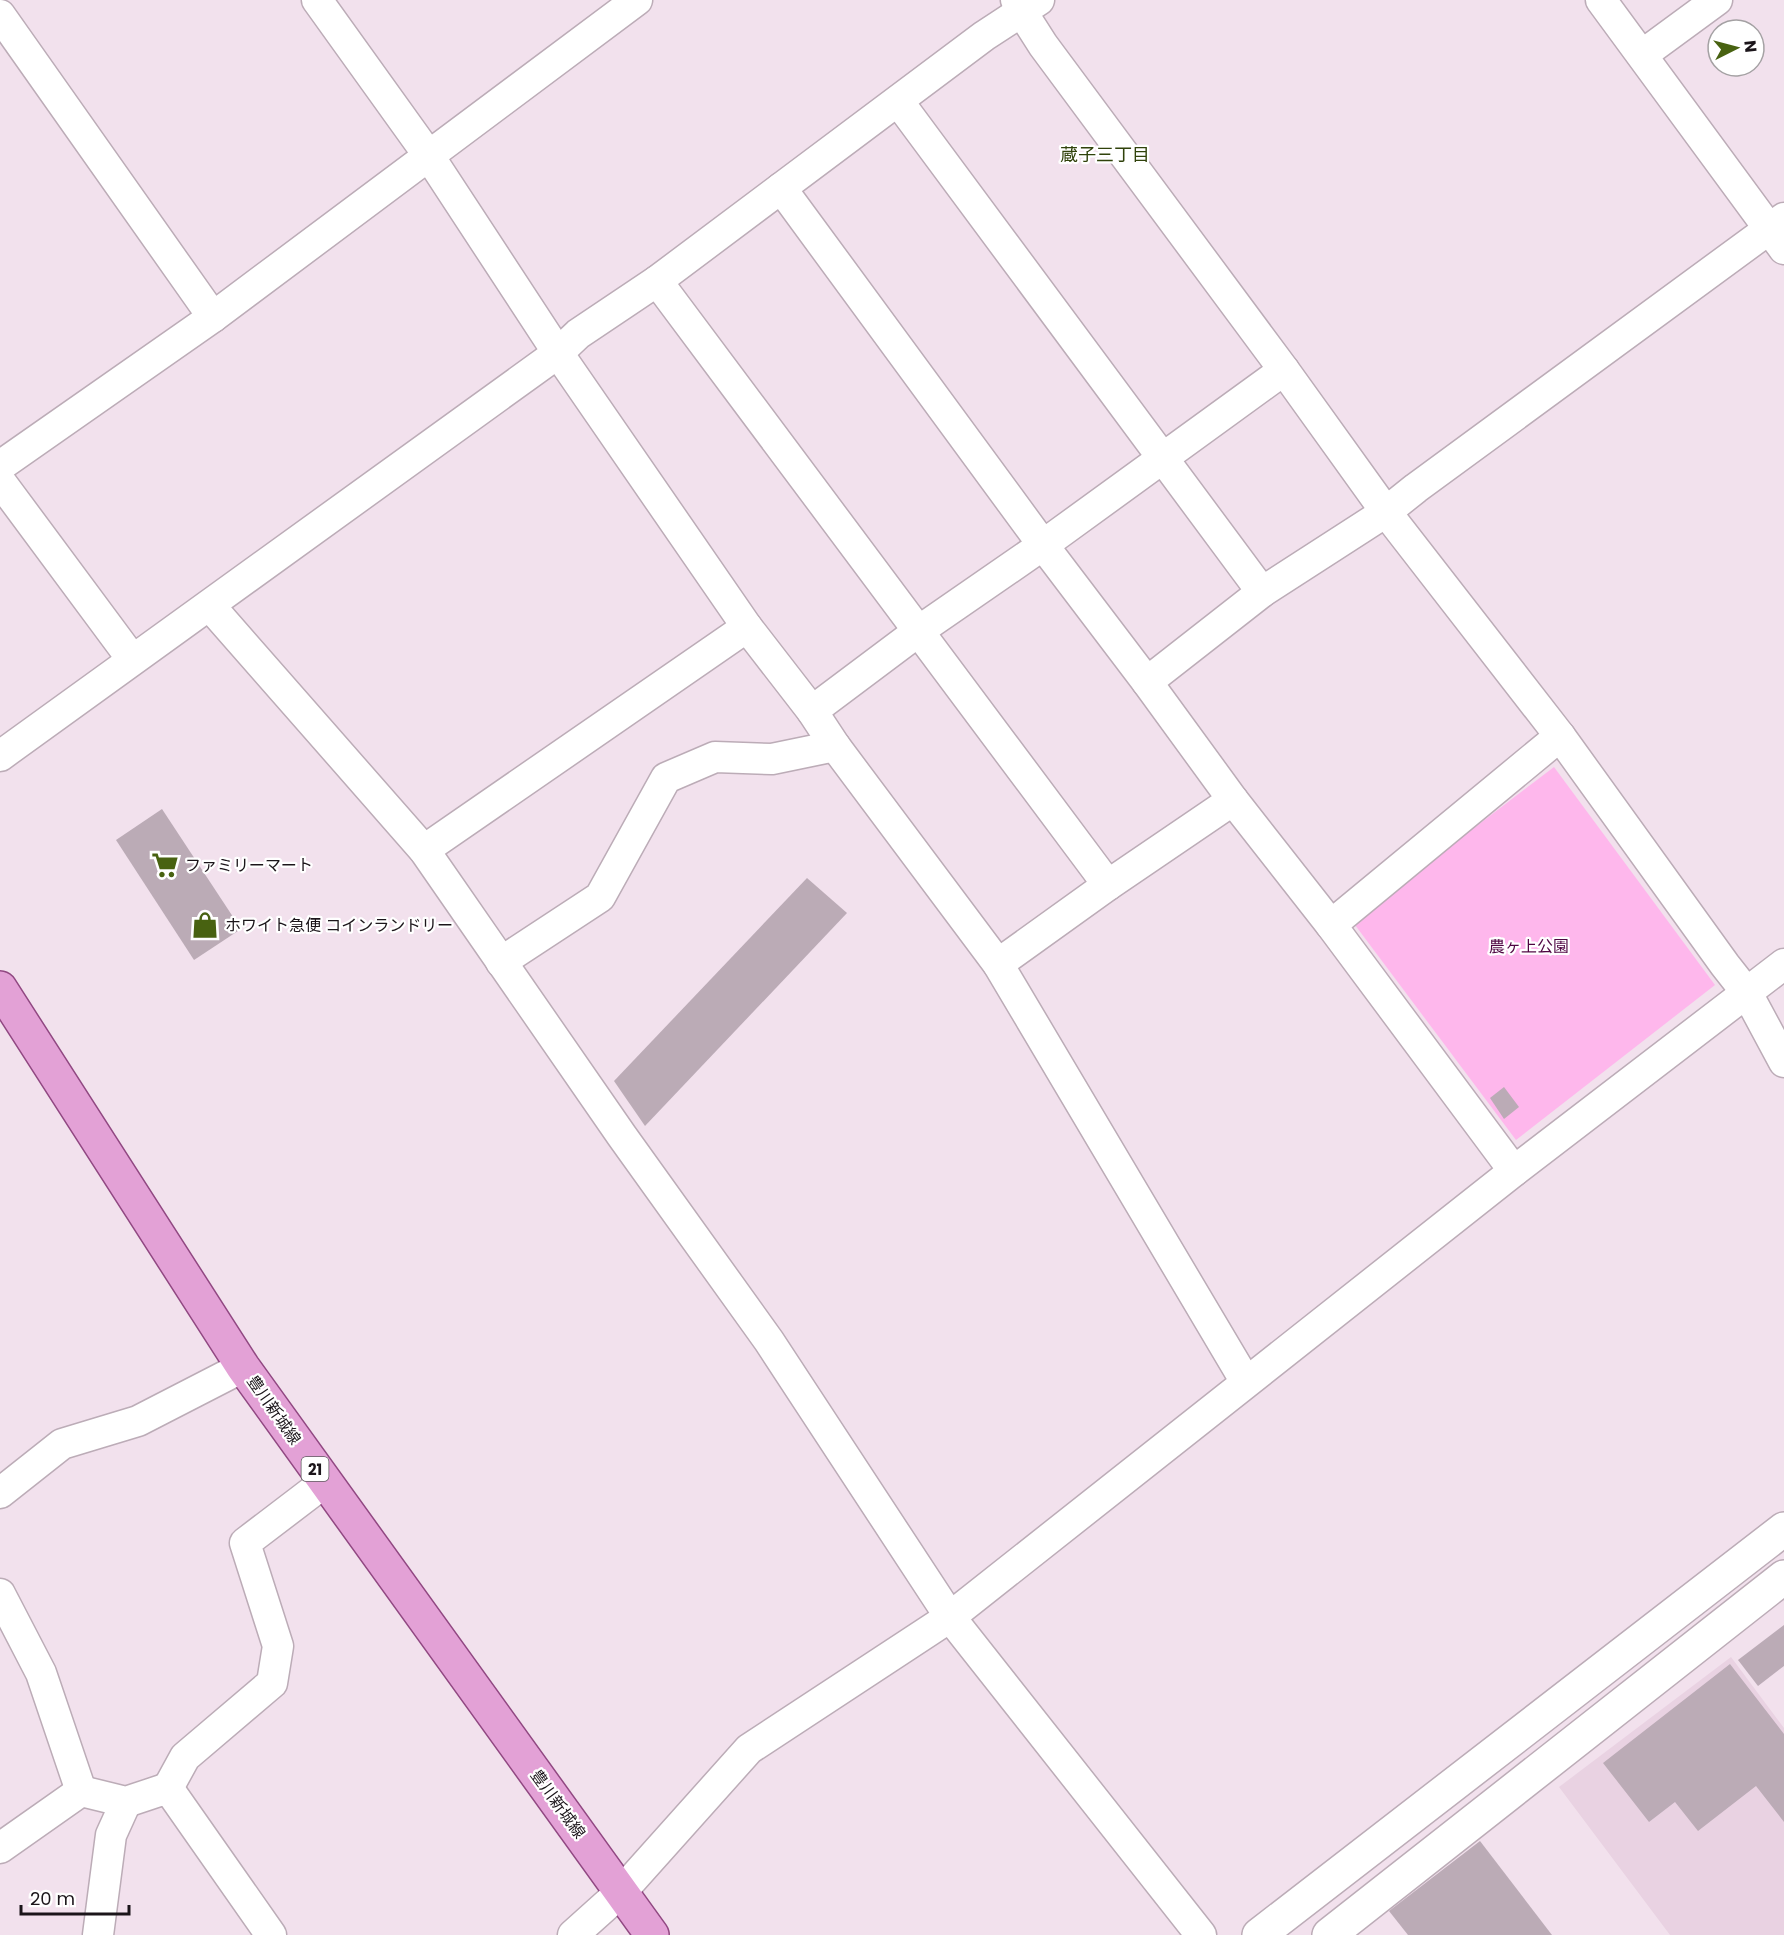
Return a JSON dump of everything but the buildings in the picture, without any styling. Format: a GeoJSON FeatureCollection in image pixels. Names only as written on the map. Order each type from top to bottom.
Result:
{"type":"FeatureCollection","features":[{"type":"Feature","properties":{"kind":"main road","name":"豊川新城線"},"geometry":{"type":"LineString","coordinates":[[0,988],[243,1367],[652,1935]]}},
{"type":"Feature","properties":{"kind":"street"},"geometry":{"type":"LineString","coordinates":[[317,0],[429,156],[558,353],[747,627],[812,711],[835,746],[998,964],[1246,1382]]}},
{"type":"Feature","properties":{"kind":"street"},"geometry":{"type":"LineString","coordinates":[[0,466],[213,317],[637,0]]}},
{"type":"Feature","properties":{"kind":"street"},"geometry":{"type":"LineString","coordinates":[[1147,682],[1262,592],[1386,512],[1425,481],[1779,232],[1601,0]]}},
{"type":"Feature","properties":{"kind":"street"},"geometry":{"type":"LineString","coordinates":[[1642,55],[1718,0]]}},
{"type":"Feature","properties":{"kind":"street"},"geometry":{"type":"LineString","coordinates":[[0,756],[558,353],[578,334],[657,280],[1026,4],[1043,45],[1284,370],[1386,512],[1560,736],[1747,993],[1784,1062]]}},
{"type":"Feature","properties":{"kind":"street"},"geometry":{"type":"LineString","coordinates":[[0,15],[213,317]]}},
{"type":"Feature","properties":{"kind":"street"},"geometry":{"type":"LineString","coordinates":[[898,101],[1262,592]]}},
{"type":"Feature","properties":{"kind":"street"},"geometry":{"type":"LineString","coordinates":[[781,188],[1233,800],[1331,925],[1514,1171]]}},
{"type":"Feature","properties":{"kind":"street"},"geometry":{"type":"LineString","coordinates":[[657,280],[1108,885]]}},
{"type":"Feature","properties":{"kind":"street"},"geometry":{"type":"LineString","coordinates":[[812,711],[920,630],[1043,545],[1284,370]]}},
{"type":"Feature","properties":{"kind":"street"},"geometry":{"type":"LineString","coordinates":[[0,481],[132,659]]}},
{"type":"Feature","properties":{"kind":"street"},"geometry":{"type":"LineString","coordinates":[[210,606],[424,850],[622,1136],[769,1341],[950,1617],[1201,1935]]}},
{"type":"Feature","properties":{"kind":"street"},"geometry":{"type":"LineString","coordinates":[[424,850],[747,627]]}},
{"type":"Feature","properties":{"kind":"street"},"geometry":{"type":"LineString","coordinates":[[1331,925],[1560,736]]}},
{"type":"Feature","properties":{"kind":"street"},"geometry":{"type":"LineString","coordinates":[[501,962],[600,897],[666,778],[715,757],[772,759],[835,746]]}},
{"type":"Feature","properties":{"kind":"street"},"geometry":{"type":"LineString","coordinates":[[998,964],[1108,885],[1233,800]]}},
{"type":"Feature","properties":{"kind":"street"},"geometry":{"type":"LineString","coordinates":[[573,1935],[622,1891],[749,1749],[950,1617],[1514,1171],[1784,964]]}},
{"type":"Feature","properties":{"kind":"street"},"geometry":{"type":"LineString","coordinates":[[0,1493],[62,1444],[138,1421],[243,1367]]}},
{"type":"Feature","properties":{"kind":"street"},"geometry":{"type":"LineString","coordinates":[[0,1848],[81,1791],[126,1802],[168,1788],[185,1757],[272,1683],[278,1646],[245,1543],[325,1482]]}},
{"type":"Feature","properties":{"kind":"street"},"geometry":{"type":"LineString","coordinates":[[1259,1935],[1784,1528]]}},
{"type":"Feature","properties":{"kind":"street"},"geometry":{"type":"LineString","coordinates":[[1329,1935],[1784,1577]]}},
{"type":"Feature","properties":{"kind":"street"},"geometry":{"type":"LineString","coordinates":[[0,1594],[41,1673],[81,1791]]}},
{"type":"Feature","properties":{"kind":"street"},"geometry":{"type":"LineString","coordinates":[[168,1788],[271,1935]]}},
{"type":"Feature","properties":{"kind":"street"},"geometry":{"type":"LineString","coordinates":[[98,1935],[111,1835],[126,1802]]}},
{"type":"Feature","properties":{"kind":"shaded area"},"geometry":{"type":"Polygon","coordinates":[[[1731,1657],[1784,1728],[1784,1935],[1670,1935],[1559,1787],[1731,1657]]]}},
{"type":"Feature","properties":{"kind":"green space","name":"農ヶ上公園"},"geometry":{"type":"Polygon","coordinates":[[[1554,767],[1715,985],[1516,1140],[1352,921],[1554,767]]]}},
{"type":"Feature","properties":{"kind":"place","name":"ファミリーマート"},"geometry":{"type":"Point","coordinates":[165,865]}},
{"type":"Feature","properties":{"kind":"place","name":"ホワイト急便 コインランドリー"},"geometry":{"type":"Point","coordinates":[205,925]}},
{"type":"Feature","properties":{"kind":"district","name":"蔵子三丁目"},"geometry":{"type":"Point","coordinates":[1105,154]}}]}
